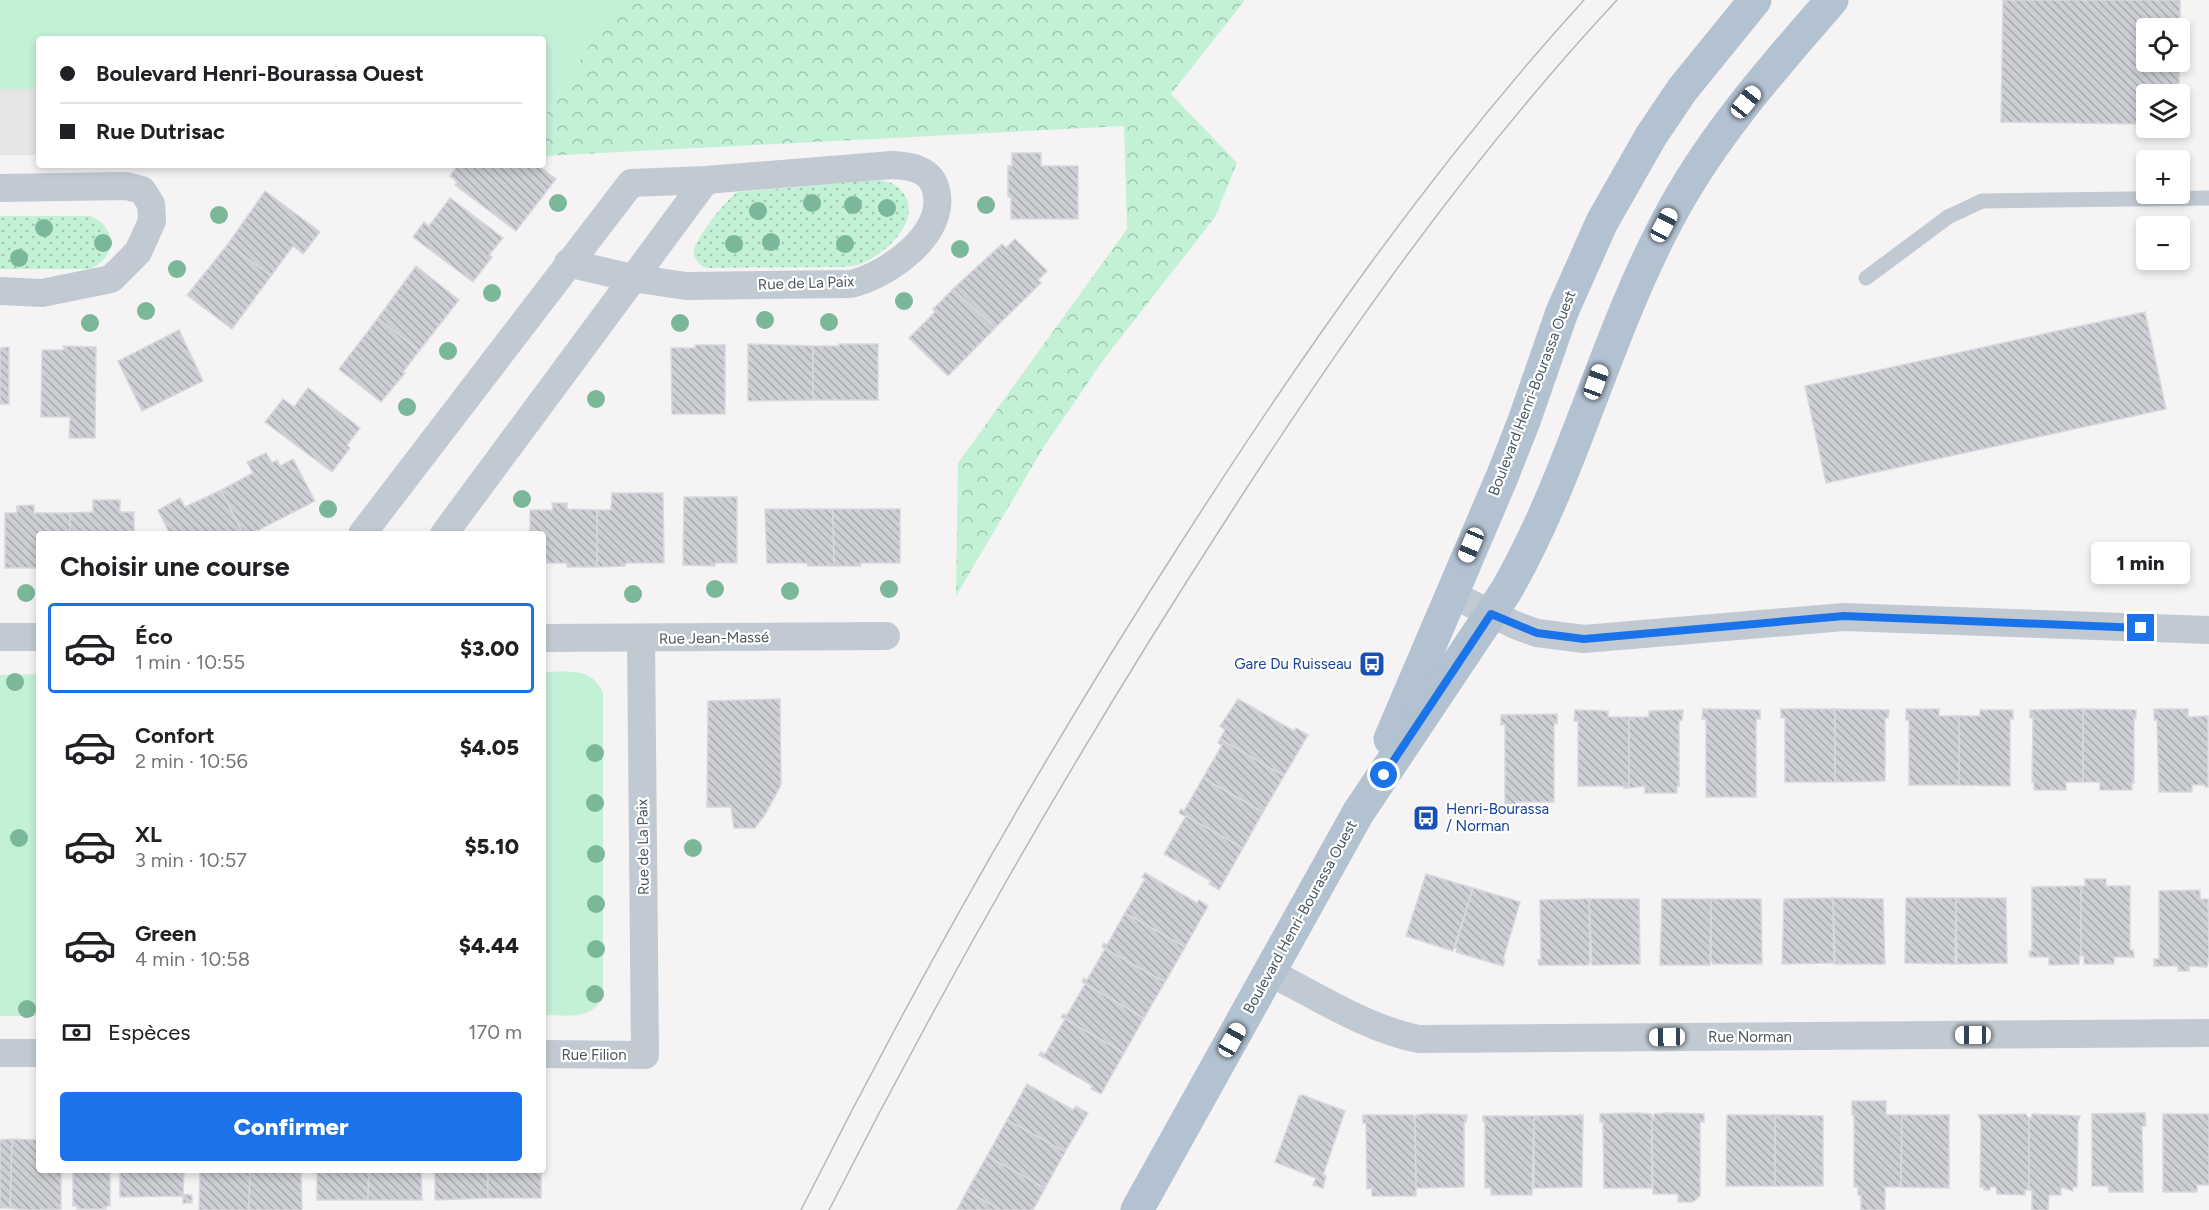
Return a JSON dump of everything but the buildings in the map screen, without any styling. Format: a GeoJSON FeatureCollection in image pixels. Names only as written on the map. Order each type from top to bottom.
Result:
{"type":"FeatureCollection","features":[{"type":"Feature","properties":{"kind":"main road","name":"Boulevard Henri-Bourassa Ouest"},"geometry":{"type":"LineString","coordinates":[[1358,813],[1524,421],[1562,312],[1602,222],[1636,161],[1682,90],[1755,0]]}},
{"type":"Feature","properties":{"kind":"main road","name":"Boulevard Henri-Bourassa Ouest"},"geometry":{"type":"LineString","coordinates":[[1137,1210],[1358,813],[1491,614],[1534,539],[1571,451],[1610,346],[1647,262],[1683,191],[1702,159],[1746,102],[1832,0]]}},
{"type":"Feature","properties":{"kind":"street","name":"Rue de La Paix"},"geometry":{"type":"LineString","coordinates":[[364,531],[568,263],[631,183],[706,180],[892,165],[910,166],[924,171],[934,183],[938,198],[935,218],[924,236],[908,253],[885,271],[867,280],[851,284],[686,286],[632,278],[568,263]]}},
{"type":"Feature","properties":{"kind":"street"},"geometry":{"type":"LineString","coordinates":[[446,531],[706,180]]}},
{"type":"Feature","properties":{"kind":"street"},"geometry":{"type":"LineString","coordinates":[[0,188],[126,186],[142,190],[151,204],[152,221],[138,252],[111,279],[42,293],[0,291]]}},
{"type":"Feature","properties":{"kind":"street"},"geometry":{"type":"LineString","coordinates":[[1451,594],[1537,633],[1584,639],[1844,616],[2209,630]]}},
{"type":"Feature","properties":{"kind":"street","name":"Rue Jean-Massé"},"geometry":{"type":"LineString","coordinates":[[546,638],[886,636]]}},
{"type":"Feature","properties":{"kind":"street"},"geometry":{"type":"LineString","coordinates":[[0,637],[36,637]]}},
{"type":"Feature","properties":{"kind":"street","name":"Rue de La Paix"},"geometry":{"type":"LineString","coordinates":[[641,639],[645,1055]]}},
{"type":"Feature","properties":{"kind":"street","name":"Rue Norman"},"geometry":{"type":"LineString","coordinates":[[1269,972],[1371,1026],[1419,1039],[2209,1033]]}},
{"type":"Feature","properties":{"kind":"street"},"geometry":{"type":"LineString","coordinates":[[0,1053],[36,1053]]}},
{"type":"Feature","properties":{"kind":"street","name":"Rue Filion"},"geometry":{"type":"LineString","coordinates":[[546,1054],[645,1055]]}},
{"type":"Feature","properties":{"kind":"lane"},"geometry":{"type":"LineString","coordinates":[[1866,278],[1948,217],[1982,201],[2209,198]]}},
{"type":"Feature","properties":{"kind":"shaded area"},"geometry":{"type":"Polygon","coordinates":[[[0,0],[44,0],[44,36],[36,36],[36,155],[0,155],[0,0]]]}},
{"type":"Feature","properties":{"kind":"green space"},"geometry":{"type":"Polygon","coordinates":[[[0,0],[618,0],[546,114],[546,36],[36,36],[36,89],[0,89],[0,0]]]}},
{"type":"Feature","properties":{"kind":"green space"},"geometry":{"type":"Polygon","coordinates":[[[618,0],[1245,0],[1171,94],[1237,163],[1215,217],[1104,359],[1043,448],[956,596],[958,463],[1127,229],[1124,126],[546,156],[546,114],[618,0]]]}},
{"type":"Feature","properties":{"kind":"green space"},"geometry":{"type":"Polygon","coordinates":[[[875,180],[889,182],[900,189],[909,206],[908,216],[900,234],[893,242],[866,262],[842,267],[707,268],[696,259],[694,250],[700,237],[720,210],[738,192],[875,180]]]}},
{"type":"Feature","properties":{"kind":"green space"},"geometry":{"type":"Polygon","coordinates":[[[0,216],[91,216],[106,228],[110,236],[109,251],[105,258],[89,269],[0,269],[0,216]]]}},
{"type":"Feature","properties":{"kind":"green space"},"geometry":{"type":"Polygon","coordinates":[[[546,672],[586,674],[598,684],[603,693],[603,997],[592,1010],[569,1016],[546,1015],[546,672]]]}},
{"type":"Feature","properties":{"kind":"green space"},"geometry":{"type":"Polygon","coordinates":[[[36,674],[36,1016],[0,1016],[0,675],[36,674]]]}},
{"type":"Feature","properties":{"kind":"tram line"},"geometry":{"type":"LineString","coordinates":[[801,1210],[890,1039],[982,871],[1080,704],[1182,541],[1274,400],[1371,262],[1474,128],[1584,0]]}},
{"type":"Feature","properties":{"kind":"tram line"},"geometry":{"type":"LineString","coordinates":[[829,1210],[970,945],[1070,772],[1174,601],[1272,449],[1364,315],[1460,185],[1563,60],[1617,0]]}},
{"type":"Feature","properties":{"kind":"place","name":"Gare Du Ruisseau"},"geometry":{"type":"Point","coordinates":[1372,664]}},
{"type":"Feature","properties":{"kind":"place","name":"Henri-Bourassa / Norman"},"geometry":{"type":"Point","coordinates":[1426,818]}},
{"type":"Feature","properties":{"kind":"route"},"geometry":{"type":"LineString","coordinates":[[1384,775],[1491,614],[1537,633],[1584,639],[1844,616],[2141,628]]}}]}
